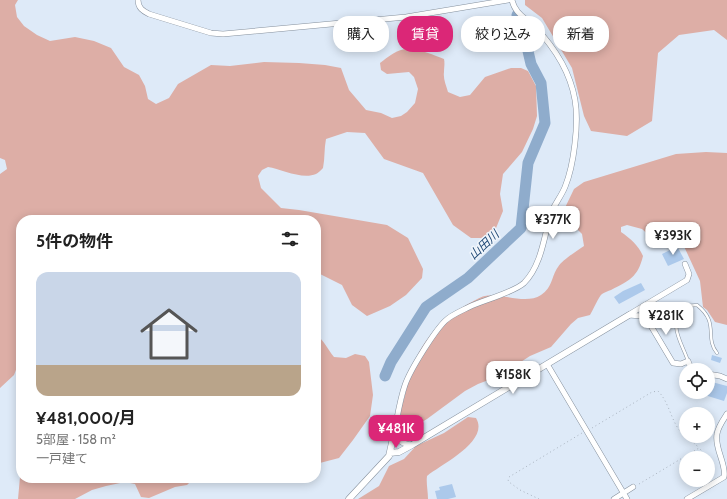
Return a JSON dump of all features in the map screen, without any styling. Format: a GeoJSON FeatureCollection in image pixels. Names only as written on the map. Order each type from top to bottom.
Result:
{"type":"FeatureCollection","features":[{"type":"Feature","properties":{"kind":"street"},"geometry":{"type":"LineString","coordinates":[[138,0],[143,11],[149,14],[211,33],[223,34],[406,17],[444,12],[508,0]]}},
{"type":"Feature","properties":{"kind":"street"},"geometry":{"type":"LineString","coordinates":[[348,499],[384,463],[390,453],[405,386],[409,375],[433,336],[445,321],[467,308],[514,290],[524,283],[531,274],[536,265],[544,241],[551,214],[569,176],[574,148],[576,119],[575,101],[568,75],[564,64],[534,27],[514,8],[512,0]]}},
{"type":"Feature","properties":{"kind":"street"},"geometry":{"type":"LineString","coordinates":[[390,453],[399,452],[412,445],[687,280],[689,274],[686,264]]}},
{"type":"Feature","properties":{"kind":"street"},"geometry":{"type":"LineString","coordinates":[[629,315],[641,316],[648,321],[673,363],[681,364],[688,362]]}},
{"type":"Feature","properties":{"kind":"street"},"geometry":{"type":"LineString","coordinates":[[547,364],[627,499]]}},
{"type":"Feature","properties":{"kind":"street"},"geometry":{"type":"LineString","coordinates":[[715,375],[727,379]]}},
{"type":"Feature","properties":{"kind":"street"},"geometry":{"type":"LineString","coordinates":[[687,499],[724,477],[725,467],[716,439],[719,427],[727,414]]}},
{"type":"Feature","properties":{"kind":"street"},"geometry":{"type":"LineString","coordinates":[[394,435],[399,441],[412,445]]}},
{"type":"Feature","properties":{"kind":"street"},"geometry":{"type":"LineString","coordinates":[[614,499],[633,487]]}},
{"type":"Feature","properties":{"kind":"lane"},"geometry":{"type":"LineString","coordinates":[[688,362],[678,338],[676,327],[678,316],[687,306],[697,305],[708,315],[714,349],[717,354]]}},
{"type":"Feature","properties":{"kind":"path"},"geometry":{"type":"LineString","coordinates":[[539,499],[520,490],[509,482],[509,477],[652,392],[658,391],[678,429],[686,438],[702,451]]}},
{"type":"Feature","properties":{"kind":"path"},"geometry":{"type":"LineString","coordinates":[[633,487],[699,448]]}},
{"type":"Feature","properties":{"kind":"shaded area"},"geometry":{"type":"Polygon","coordinates":[[[0,0],[18,0],[15,5],[17,17],[24,26],[37,35],[50,41],[75,37],[94,41],[111,48],[124,67],[139,75],[145,86],[148,99],[156,104],[169,98],[178,84],[211,65],[230,66],[264,62],[299,63],[341,68],[349,90],[366,110],[381,113],[392,118],[401,116],[407,112],[415,103],[418,89],[414,77],[409,72],[387,74],[381,70],[380,63],[397,52],[426,52],[444,59],[444,77],[448,92],[460,97],[470,95],[485,77],[511,68],[521,68],[528,71],[536,86],[537,116],[533,129],[522,152],[503,174],[500,194],[503,211],[494,233],[481,238],[471,238],[453,225],[423,173],[384,159],[365,133],[347,132],[326,139],[323,168],[316,174],[304,176],[268,167],[262,170],[258,176],[261,188],[281,208],[387,225],[408,238],[423,269],[422,278],[406,295],[390,306],[367,316],[352,305],[342,285],[321,274],[321,215],[16,215],[16,370],[14,375],[0,388],[0,174],[7,169],[5,160],[0,158],[0,0]]]}},
{"type":"Feature","properties":{"kind":"shaded area"},"geometry":{"type":"Polygon","coordinates":[[[525,0],[727,0],[727,40],[714,30],[679,35],[658,53],[652,121],[627,136],[591,131],[584,116],[572,68],[562,52],[609,52],[609,16],[553,16],[553,36],[545,23],[545,16],[539,16],[525,5],[525,0]]]}},
{"type":"Feature","properties":{"kind":"shaded area"},"geometry":{"type":"Polygon","coordinates":[[[706,152],[727,153],[727,325],[715,322],[707,310],[703,307],[700,281],[682,242],[677,236],[660,238],[651,237],[642,229],[627,225],[621,227],[621,232],[634,242],[643,256],[638,269],[632,278],[602,294],[590,315],[578,318],[551,347],[530,356],[499,376],[465,391],[427,419],[412,428],[404,427],[401,421],[400,413],[411,372],[422,347],[436,328],[455,312],[478,298],[499,296],[528,299],[541,295],[548,289],[560,264],[584,246],[582,234],[562,214],[574,189],[584,182],[676,154],[706,152]]]}},
{"type":"Feature","properties":{"kind":"shaded area"},"geometry":{"type":"Polygon","coordinates":[[[321,339],[334,357],[346,358],[355,354],[365,356],[369,362],[373,395],[370,416],[339,458],[321,463],[321,339]]]}},
{"type":"Feature","properties":{"kind":"shaded area"},"geometry":{"type":"Polygon","coordinates":[[[468,417],[476,418],[479,427],[476,435],[471,443],[462,451],[427,476],[428,499],[358,499],[379,486],[389,466],[404,459],[416,446],[444,433],[468,417]]]}},
{"type":"Feature","properties":{"kind":"shaded area"},"geometry":{"type":"Polygon","coordinates":[[[19,483],[120,483],[92,490],[75,499],[18,499],[19,483]]]}},
{"type":"Feature","properties":{"kind":"shaded area"},"geometry":{"type":"Polygon","coordinates":[[[130,483],[189,483],[149,498],[141,497],[135,484],[130,483]]]}},
{"type":"Feature","properties":{"kind":"building"},"geometry":{"type":"Polygon","coordinates":[[[676,247],[684,259],[668,266],[662,254],[676,247]]]}},
{"type":"Feature","properties":{"kind":"building"},"geometry":{"type":"Polygon","coordinates":[[[641,283],[645,290],[619,304],[614,297],[623,291],[641,283]]]}},
{"type":"Feature","properties":{"kind":"building"},"geometry":{"type":"Polygon","coordinates":[[[712,355],[722,358],[720,363],[711,360],[712,355]]]}},
{"type":"Feature","properties":{"kind":"building"},"geometry":{"type":"Polygon","coordinates":[[[715,383],[727,386],[727,393],[724,401],[715,398],[715,383]]]}},
{"type":"Feature","properties":{"kind":"building"},"geometry":{"type":"Polygon","coordinates":[[[452,484],[456,497],[437,499],[435,491],[440,490],[439,487],[452,484]]]}},
{"type":"Feature","properties":{"kind":"waterway","name":"山田川"},"geometry":{"type":"LineString","coordinates":[[385,376],[391,362],[426,307],[468,278],[521,228],[528,163],[545,123],[541,83],[531,64],[521,21],[517,15]]}}]}
